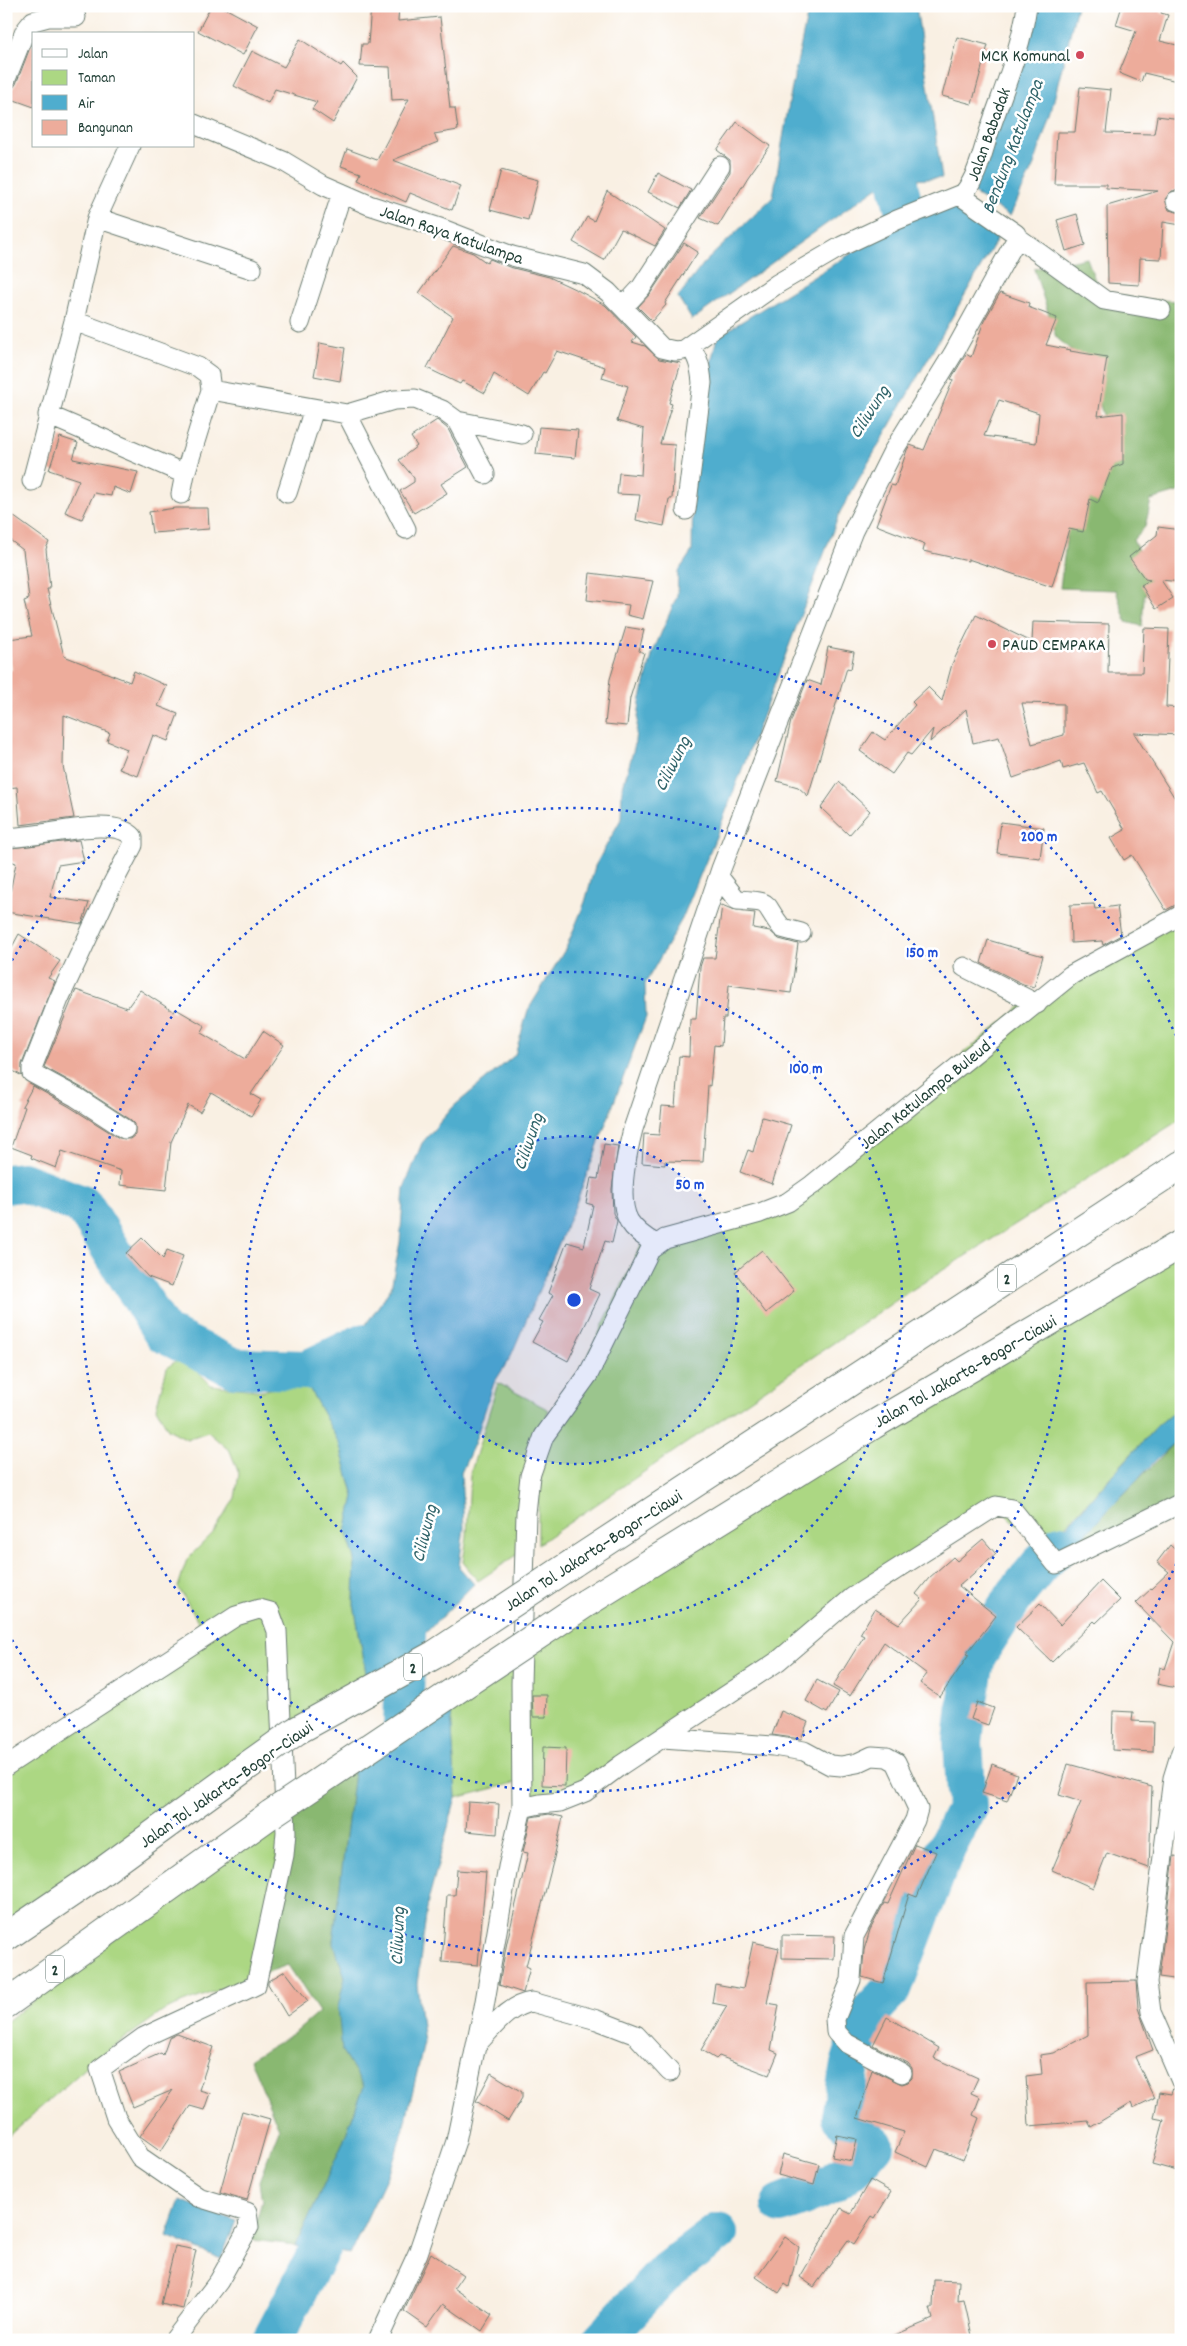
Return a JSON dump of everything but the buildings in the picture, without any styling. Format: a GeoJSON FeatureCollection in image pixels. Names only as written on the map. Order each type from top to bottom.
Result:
{"type":"FeatureCollection","features":[{"type":"Feature","properties":{"kind":"highway","name":"Jalan Tol Jakarta–Bogor–Ciawi"},"geometry":{"type":"LineString","coordinates":[[6,1937],[96,1876],[296,1731],[434,1655],[1181,1165]]}},
{"type":"Feature","properties":{"kind":"highway","name":"Jalan Tol Jakarta–Bogor–Ciawi"},"geometry":{"type":"LineString","coordinates":[[6,2004],[271,1814],[586,1603],[873,1425],[1181,1244]]}},
{"type":"Feature","properties":{"kind":"highway"},"geometry":{"type":"LineString","coordinates":[[6,2022],[85,1958],[103,1935]]}},
{"type":"Feature","properties":{"kind":"street","name":"Jalan Babadak"},"geometry":{"type":"LineString","coordinates":[[962,199],[981,158],[1023,33],[1027,6]]}},
{"type":"Feature","properties":{"kind":"street"},"geometry":{"type":"LineString","coordinates":[[6,79],[25,31],[33,21],[48,18],[76,19]]}},
{"type":"Feature","properties":{"kind":"street","name":"Jalan Raya Katulampa"},"geometry":{"type":"LineString","coordinates":[[195,124],[283,161],[323,185],[342,193],[506,254],[584,274],[595,280],[662,348],[675,351],[691,345]]}},
{"type":"Feature","properties":{"kind":"street"},"geometry":{"type":"LineString","coordinates":[[32,481],[74,321],[97,218],[129,148]]}},
{"type":"Feature","properties":{"kind":"street"},"geometry":{"type":"LineString","coordinates":[[618,302],[630,300],[641,288],[720,166]]}},
{"type":"Feature","properties":{"kind":"street"},"geometry":{"type":"LineString","coordinates":[[300,323],[342,193]]}},
{"type":"Feature","properties":{"kind":"street"},"geometry":{"type":"LineString","coordinates":[[686,510],[702,383],[701,368],[691,345],[777,284],[842,246],[897,220],[962,199],[1104,300],[1161,310]]}},
{"type":"Feature","properties":{"kind":"street"},"geometry":{"type":"LineString","coordinates":[[97,218],[252,269]]}},
{"type":"Feature","properties":{"kind":"street"},"geometry":{"type":"LineString","coordinates":[[378,2340],[418,2253],[456,2141],[476,2046],[508,1867],[522,1808],[521,1684],[526,1513],[530,1476],[544,1436],[588,1375],[637,1274],[650,1250],[656,1244],[635,1229],[624,1209],[627,1154],[633,1128],[719,877],[853,531],[892,453],[953,354],[1012,233]]}},
{"type":"Feature","properties":{"kind":"street"},"geometry":{"type":"LineString","coordinates":[[74,321],[198,367],[209,375],[211,390],[185,474],[181,494]]}},
{"type":"Feature","properties":{"kind":"street"},"geometry":{"type":"LineString","coordinates":[[211,390],[347,414],[404,398],[426,402],[458,421],[522,434]]}},
{"type":"Feature","properties":{"kind":"street"},"geometry":{"type":"LineString","coordinates":[[287,492],[314,409]]}},
{"type":"Feature","properties":{"kind":"street"},"geometry":{"type":"LineString","coordinates":[[347,414],[406,529]]}},
{"type":"Feature","properties":{"kind":"street"},"geometry":{"type":"LineString","coordinates":[[48,415],[185,474]]}},
{"type":"Feature","properties":{"kind":"street"},"geometry":{"type":"LineString","coordinates":[[458,421],[485,474]]}},
{"type":"Feature","properties":{"kind":"street"},"geometry":{"type":"LineString","coordinates":[[6,837],[40,836],[94,825],[120,830],[132,837],[134,845],[113,883],[63,990],[32,1068],[32,1073],[76,1097],[125,1129]]}},
{"type":"Feature","properties":{"kind":"street"},"geometry":{"type":"LineString","coordinates":[[719,877],[737,900],[759,901],[767,904],[782,928],[801,932]]}},
{"type":"Feature","properties":{"kind":"street","name":"Jalan Katulampa Buleud"},"geometry":{"type":"LineString","coordinates":[[656,1244],[760,1213],[788,1202],[812,1185],[1071,975],[1181,915]]}},
{"type":"Feature","properties":{"kind":"street"},"geometry":{"type":"LineString","coordinates":[[964,967],[1037,1004]]}},
{"type":"Feature","properties":{"kind":"street"},"geometry":{"type":"LineString","coordinates":[[522,1808],[560,1802],[585,1792],[778,1661],[853,1597],[996,1506],[1012,1510],[1056,1564],[1181,1503]]}},
{"type":"Feature","properties":{"kind":"street"},"geometry":{"type":"LineString","coordinates":[[6,1766],[236,1616],[259,1609],[270,1612],[274,1619],[277,1631],[286,1832],[284,1855],[256,1985],[144,2037],[100,2069],[116,2118],[140,2157],[198,2197],[247,2212],[250,2227],[219,2281],[174,2340]]}},
{"type":"Feature","properties":{"kind":"street"},"geometry":{"type":"LineString","coordinates":[[662,1738],[774,1746],[804,1751],[830,1765],[841,1766],[857,1763],[872,1756],[887,1757],[896,1762],[918,1809],[915,1820],[854,1936],[851,1980],[835,2019],[836,2032],[846,2043],[902,2073]]}},
{"type":"Feature","properties":{"kind":"street"},"geometry":{"type":"LineString","coordinates":[[1181,1752],[1173,1778],[1147,1982],[1151,2012],[1181,2081]]}},
{"type":"Feature","properties":{"kind":"street"},"geometry":{"type":"LineString","coordinates":[[476,2046],[503,2016],[521,2004],[532,2002],[597,2020],[636,2035],[670,2072]]}},
{"type":"Feature","properties":{"kind":"green space"},"geometry":{"type":"Polygon","coordinates":[[[1087,258],[1099,291],[1136,299],[1181,301],[1181,491],[1151,500],[1145,527],[1133,540],[1152,580],[1144,597],[1142,626],[1126,622],[1116,590],[1060,588],[1069,519],[1111,442],[1088,365],[1056,337],[1034,269],[1087,258]]]}},
{"type":"Feature","properties":{"kind":"green space"},"geometry":{"type":"Polygon","coordinates":[[[1181,914],[1181,1119],[907,1293],[538,1544],[538,1498],[546,1444],[642,1243],[776,1207],[1030,999],[1181,914]]]}},
{"type":"Feature","properties":{"kind":"green space"},"geometry":{"type":"Polygon","coordinates":[[[1181,1244],[1181,1406],[1157,1426],[1044,1549],[996,1506],[585,1792],[522,1808],[522,1781],[456,1798],[450,1694],[1181,1244]]]}},
{"type":"Feature","properties":{"kind":"green space"},"geometry":{"type":"Polygon","coordinates":[[[182,1355],[211,1385],[263,1391],[296,1382],[307,1384],[339,1443],[354,1497],[346,1531],[355,1559],[354,1604],[369,1690],[6,1939],[6,1766],[206,1635],[178,1587],[187,1559],[213,1533],[235,1498],[239,1474],[230,1451],[208,1432],[187,1439],[168,1429],[156,1408],[167,1368],[182,1355]]]}},
{"type":"Feature","properties":{"kind":"green space"},"geometry":{"type":"Polygon","coordinates":[[[498,1383],[549,1410],[529,1453],[523,1551],[478,1581],[463,1562],[467,1536],[470,1475],[498,1383]]]}},
{"type":"Feature","properties":{"kind":"green space"},"geometry":{"type":"Polygon","coordinates":[[[1181,1437],[1181,1503],[1058,1560],[1181,1437]]]}},
{"type":"Feature","properties":{"kind":"green space"},"geometry":{"type":"Polygon","coordinates":[[[356,1757],[333,1941],[345,1977],[342,2051],[364,2086],[342,2145],[296,2245],[251,2240],[262,2201],[259,2181],[279,2129],[250,2059],[296,2032],[319,2012],[288,1965],[259,1975],[286,1805],[356,1757]]]}},
{"type":"Feature","properties":{"kind":"green space"},"geometry":{"type":"Polygon","coordinates":[[[286,1805],[259,1975],[165,2010],[96,2059],[6,2138],[6,2022],[286,1805]]]}},
{"type":"Feature","properties":{"kind":"water"},"geometry":{"type":"Polygon","coordinates":[[[809,6],[916,6],[942,178],[885,182],[692,320],[678,297],[704,263],[773,197],[790,97],[809,6]]]}},
{"type":"Feature","properties":{"kind":"water","name":"Bendung Katulampa"},"geometry":{"type":"Polygon","coordinates":[[[1036,6],[1077,6],[1051,112],[1034,165],[1010,216],[972,192],[1036,6]]]}},
{"type":"Feature","properties":{"kind":"water"},"geometry":{"type":"Polygon","coordinates":[[[953,199],[1001,232],[840,512],[720,827],[682,919],[645,984],[646,1017],[575,1206],[510,1358],[494,1383],[474,1444],[461,1473],[464,1527],[459,1567],[474,1584],[369,1690],[354,1604],[355,1559],[346,1531],[354,1496],[339,1443],[307,1384],[313,1362],[362,1330],[391,1288],[400,1242],[404,1188],[422,1143],[454,1106],[515,1055],[528,1010],[566,948],[585,902],[595,866],[621,819],[622,790],[634,748],[640,702],[653,652],[677,596],[678,572],[692,551],[693,483],[703,397],[717,337],[900,223],[953,199]]]}},
{"type":"Feature","properties":{"kind":"water"},"geometry":{"type":"Polygon","coordinates":[[[1181,1406],[1181,1437],[1157,1459],[1036,1586],[1027,1588],[1019,1579],[1157,1426],[1181,1406]]]}},
{"type":"Feature","properties":{"kind":"water"},"geometry":{"type":"Polygon","coordinates":[[[450,1694],[456,1798],[428,1901],[417,1984],[424,2043],[408,2111],[393,2163],[350,2254],[296,2245],[342,2145],[364,2086],[342,2051],[338,2007],[345,1977],[333,1941],[356,1757],[450,1694]]]}},
{"type":"Feature","properties":{"kind":"water"},"geometry":{"type":"Polygon","coordinates":[[[180,2200],[236,2221],[221,2259],[167,2236],[180,2200]]]}},
{"type":"Feature","properties":{"kind":"waterway","name":"Ciliwung"},"geometry":{"type":"LineString","coordinates":[[891,127],[899,189],[918,261]]}},
{"type":"Feature","properties":{"kind":"waterway"},"geometry":{"type":"LineString","coordinates":[[6,1184],[22,1182],[84,1206],[163,1333],[235,1368],[307,1370],[361,1344]]}},
{"type":"Feature","properties":{"kind":"waterway"},"geometry":{"type":"LineString","coordinates":[[781,2204],[809,2194],[843,2176],[874,2145],[841,2117],[850,2065],[866,2016],[892,1989],[943,1854],[967,1808],[963,1742],[967,1704],[976,1656],[1016,1594],[1039,1566],[1060,1545]]}},
{"type":"Feature","properties":{"kind":"waterway","name":"Ciliwung"},"geometry":{"type":"LineString","coordinates":[[402,1763],[407,1598]]}},
{"type":"Feature","properties":{"kind":"waterway","name":"Ciliwung"},"geometry":{"type":"LineString","coordinates":[[272,2340],[330,2230],[342,2200]]}},
{"type":"Feature","properties":{"kind":"waterway"},"geometry":{"type":"LineString","coordinates":[[602,2340],[667,2271],[718,2233]]}},
{"type":"Feature","properties":{"kind":"place","name":"MCK Komunal"},"geometry":{"type":"Point","coordinates":[1080,55]}},
{"type":"Feature","properties":{"kind":"place","name":"PAUD CEMPAKA"},"geometry":{"type":"Point","coordinates":[992,644]}}]}
